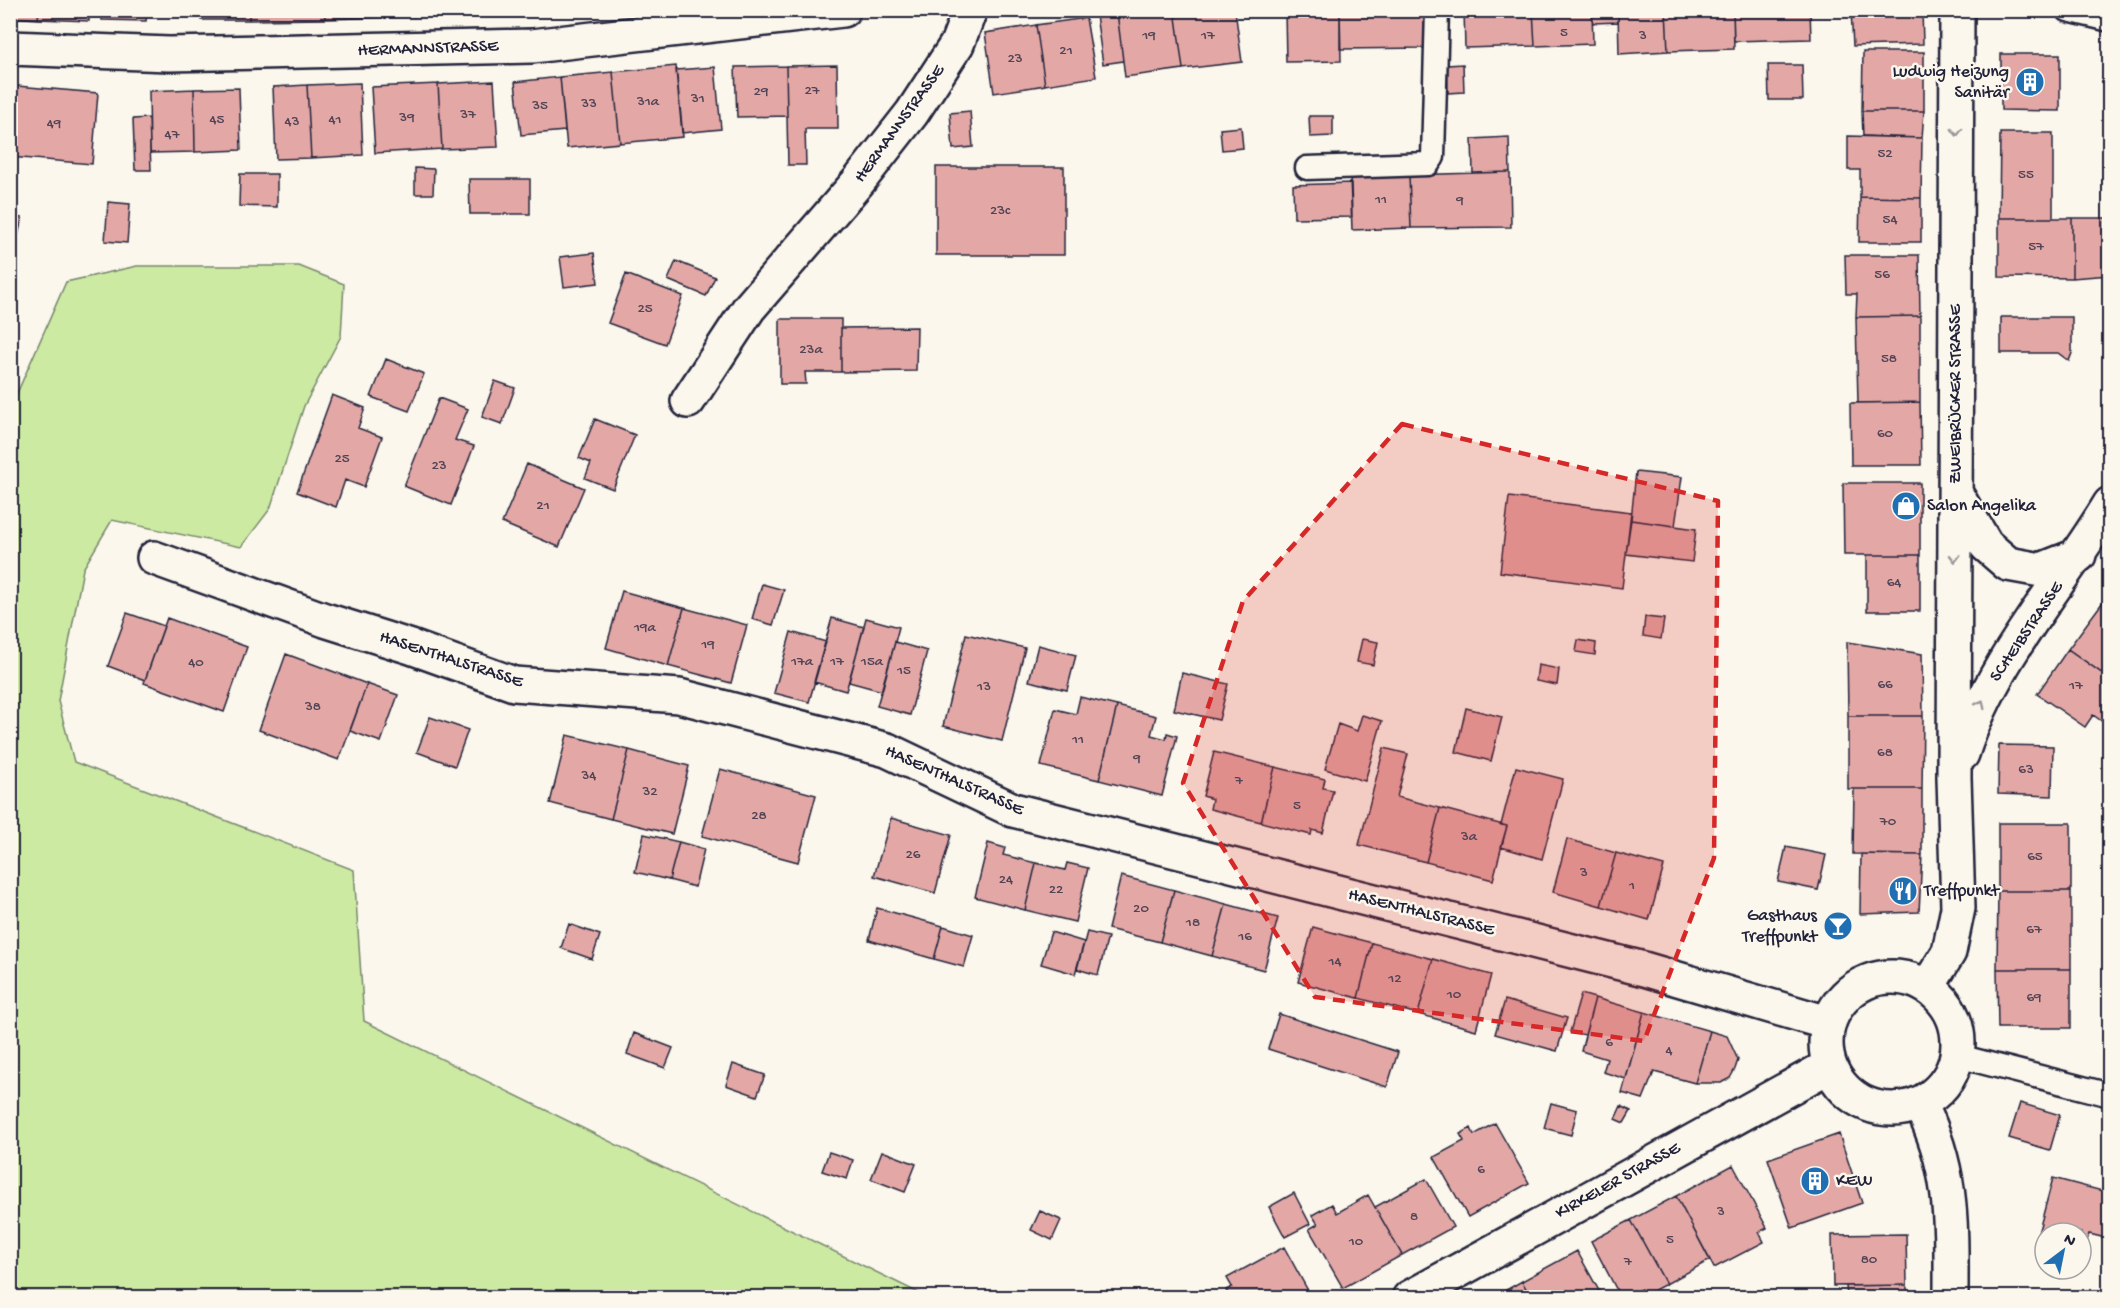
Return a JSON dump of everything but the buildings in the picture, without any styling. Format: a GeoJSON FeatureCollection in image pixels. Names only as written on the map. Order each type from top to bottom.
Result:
{"type":"FeatureCollection","features":[{"type":"Feature","properties":{"kind":"street","name":"HERMANNSTRASSE"},"geometry":{"type":"LineString","coordinates":[[10,48],[169,54],[532,46],[843,10]]}},
{"type":"Feature","properties":{"kind":"street","name":"HERMANNSTRASSE"},"geometry":{"type":"LineString","coordinates":[[688,401],[749,308],[858,182],[912,113],[957,44],[970,10]]}},
{"type":"Feature","properties":{"kind":"street","name":"ZWEIBRÜCKER STRASSE"},"geometry":{"type":"LineString","coordinates":[[1928,986],[1949,952],[1958,908],[1954,778],[1957,10]]}},
{"type":"Feature","properties":{"kind":"street","name":"SCHEIBSTRASSE"},"geometry":{"type":"LineString","coordinates":[[1956,493],[1986,545],[2008,564],[2041,570],[2079,555]]}},
{"type":"Feature","properties":{"kind":"street","name":"SCHEIBSTRASSE"},"geometry":{"type":"LineString","coordinates":[[1954,778],[1971,724],[2002,662],[2079,555],[2109,504]]}},
{"type":"Feature","properties":{"kind":"street","name":"HASENTHALSTRASSE"},"geometry":{"type":"LineString","coordinates":[[154,558],[325,620],[411,647],[514,684],[679,696],[887,750],[1013,810],[1644,969],[1828,1023]]}},
{"type":"Feature","properties":{"kind":"street"},"geometry":{"type":"LineString","coordinates":[[1899,977],[1928,986],[1943,1000],[1953,1016],[1958,1035],[1958,1056],[1951,1076],[1938,1092],[1920,1104],[1899,1110],[1877,1108],[1856,1100],[1840,1085],[1829,1066],[1825,1045],[1828,1023],[1837,1005],[1851,990],[1868,981],[1899,977]]}},
{"type":"Feature","properties":{"kind":"street","name":"KIRKELER STRASSE"},"geometry":{"type":"LineString","coordinates":[[1408,1298],[1793,1083],[1829,1066]]}},
{"type":"Feature","properties":{"kind":"street"},"geometry":{"type":"LineString","coordinates":[[1920,1104],[1936,1135],[1948,1181],[1951,1298]]}},
{"type":"Feature","properties":{"kind":"lane"},"geometry":{"type":"LineString","coordinates":[[1307,168],[1428,164],[1433,157],[1437,10]]}},
{"type":"Feature","properties":{"kind":"lane"},"geometry":{"type":"LineString","coordinates":[[2068,10],[2109,20]]}},
{"type":"Feature","properties":{"kind":"lane"},"geometry":{"type":"LineString","coordinates":[[1958,1056],[2109,1095]]}},
{"type":"Feature","properties":{"kind":"highlighted area"},"geometry":{"type":"Polygon","coordinates":[[[1402,424],[1718,501],[1714,858],[1644,1041],[1315,997],[1183,783],[1243,601],[1402,424]]]}},
{"type":"Feature","properties":{"kind":"green space"},"geometry":{"type":"Polygon","coordinates":[[[137,266],[299,266],[344,284],[341,336],[304,406],[270,509],[241,547],[112,520],[83,569],[58,701],[74,762],[354,870],[364,1021],[927,1297],[11,1297],[11,407],[66,282],[137,266]]]}},
{"type":"Feature","properties":{"kind":"place","name":"Ludwig Heizung Sanitär"},"geometry":{"type":"Point","coordinates":[2030,82]}},
{"type":"Feature","properties":{"kind":"place","name":"Salon Angelika"},"geometry":{"type":"Point","coordinates":[1906,506]}},
{"type":"Feature","properties":{"kind":"place","name":"Treffpunkt"},"geometry":{"type":"Point","coordinates":[1903,891]}},
{"type":"Feature","properties":{"kind":"place","name":"Gasthaus Treffpunkt"},"geometry":{"type":"Point","coordinates":[1838,926]}},
{"type":"Feature","properties":{"kind":"place","name":"KEW"},"geometry":{"type":"Point","coordinates":[1815,1181]}}]}
